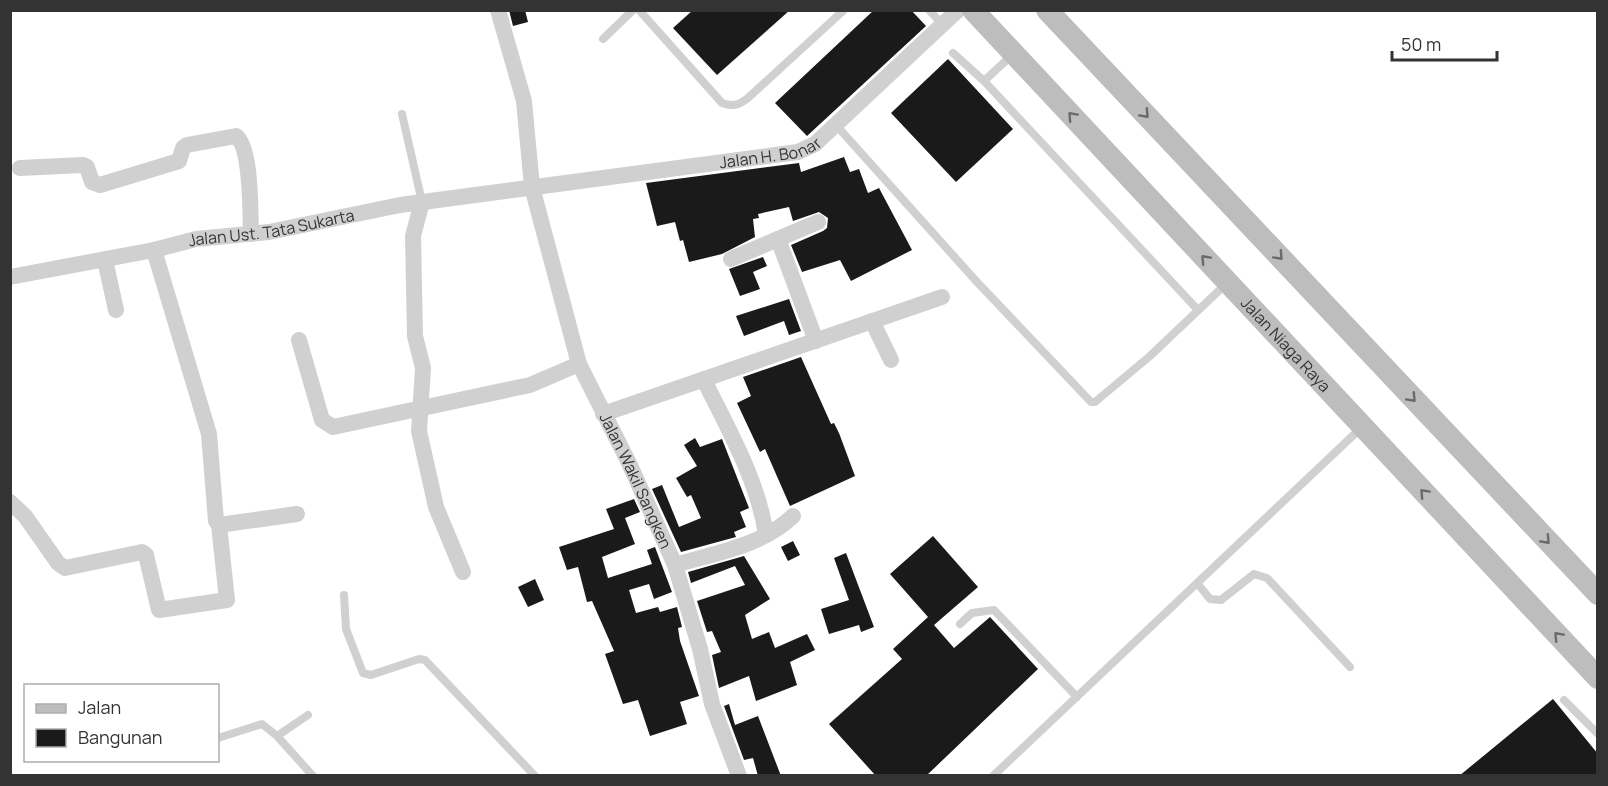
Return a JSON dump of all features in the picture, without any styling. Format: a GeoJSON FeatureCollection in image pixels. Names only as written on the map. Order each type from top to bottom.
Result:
{"type":"FeatureCollection","features":[{"type":"Feature","properties":{"kind":"main road","name":"Jalan Niaga Raya"},"geometry":{"type":"LineString","coordinates":[[973,10],[1598,678]]}},
{"type":"Feature","properties":{"kind":"main road"},"geometry":{"type":"LineString","coordinates":[[1047,10],[1598,594]]}},
{"type":"Feature","properties":{"kind":"street","name":"Jalan Wakil Sangken"},"geometry":{"type":"LineString","coordinates":[[498,10],[524,101],[532,187],[579,364],[629,463],[675,565],[700,649],[712,704],[739,776]]}},
{"type":"Feature","properties":{"kind":"street","name":"Jalan H. Bonar"},"geometry":{"type":"LineString","coordinates":[[532,187],[798,152],[815,144],[958,10]]}},
{"type":"Feature","properties":{"kind":"street"},"geometry":{"type":"LineString","coordinates":[[20,168],[83,165],[87,167],[92,182],[100,185],[179,161],[183,148],[187,145],[236,136],[240,139],[246,158],[251,234]]}},
{"type":"Feature","properties":{"kind":"street","name":"Jalan Ust. Tata Sukarta"},"geometry":{"type":"LineString","coordinates":[[10,277],[154,250],[196,239],[251,234],[422,202],[532,187]]}},
{"type":"Feature","properties":{"kind":"street"},"geometry":{"type":"LineString","coordinates":[[422,202],[413,236],[413,310],[415,336],[423,368],[419,430],[436,507],[463,572]]}},
{"type":"Feature","properties":{"kind":"street"},"geometry":{"type":"LineString","coordinates":[[731,258],[819,222]]}},
{"type":"Feature","properties":{"kind":"street"},"geometry":{"type":"LineString","coordinates":[[778,239],[816,341]]}},
{"type":"Feature","properties":{"kind":"street"},"geometry":{"type":"LineString","coordinates":[[10,502],[25,516],[58,563],[65,568],[99,559],[144,553],[159,610],[227,600],[219,525],[216,521],[209,434],[154,250]]}},
{"type":"Feature","properties":{"kind":"street"},"geometry":{"type":"LineString","coordinates":[[105,260],[116,310]]}},
{"type":"Feature","properties":{"kind":"street"},"geometry":{"type":"LineString","coordinates":[[603,414],[942,297]]}},
{"type":"Feature","properties":{"kind":"street"},"geometry":{"type":"LineString","coordinates":[[872,321],[891,360]]}},
{"type":"Feature","properties":{"kind":"street"},"geometry":{"type":"LineString","coordinates":[[299,340],[322,420],[333,427],[530,386],[579,364]]}},
{"type":"Feature","properties":{"kind":"street"},"geometry":{"type":"LineString","coordinates":[[704,380],[741,456],[758,500],[766,535]]}},
{"type":"Feature","properties":{"kind":"street"},"geometry":{"type":"LineString","coordinates":[[219,525],[297,514]]}},
{"type":"Feature","properties":{"kind":"street"},"geometry":{"type":"LineString","coordinates":[[675,565],[766,535],[793,516]]}},
{"type":"Feature","properties":{"kind":"lane"},"geometry":{"type":"LineString","coordinates":[[603,39],[633,10]]}},
{"type":"Feature","properties":{"kind":"lane"},"geometry":{"type":"LineString","coordinates":[[639,10],[722,103],[730,106],[743,103],[844,10]]}},
{"type":"Feature","properties":{"kind":"lane"},"geometry":{"type":"LineString","coordinates":[[929,10],[942,25]]}},
{"type":"Feature","properties":{"kind":"lane"},"geometry":{"type":"LineString","coordinates":[[953,53],[984,81],[1198,310]]}},
{"type":"Feature","properties":{"kind":"lane"},"geometry":{"type":"LineString","coordinates":[[984,81],[1013,54]]}},
{"type":"Feature","properties":{"kind":"lane"},"geometry":{"type":"LineString","coordinates":[[402,114],[422,202]]}},
{"type":"Feature","properties":{"kind":"lane"},"geometry":{"type":"LineString","coordinates":[[834,124],[977,282],[1091,402],[1095,402],[1150,356],[1227,283]]}},
{"type":"Feature","properties":{"kind":"lane"},"geometry":{"type":"LineString","coordinates":[[993,776],[1362,427]]}},
{"type":"Feature","properties":{"kind":"lane"},"geometry":{"type":"LineString","coordinates":[[1197,583],[1210,600],[1221,600],[1254,574],[1268,579],[1350,667]]}},
{"type":"Feature","properties":{"kind":"lane"},"geometry":{"type":"LineString","coordinates":[[344,595],[346,629],[363,673],[371,675],[419,659],[425,660],[535,776]]}},
{"type":"Feature","properties":{"kind":"lane"},"geometry":{"type":"LineString","coordinates":[[960,624],[972,613],[994,610],[1077,697]]}},
{"type":"Feature","properties":{"kind":"lane"},"geometry":{"type":"LineString","coordinates":[[1564,700],[1598,734]]}},
{"type":"Feature","properties":{"kind":"lane"},"geometry":{"type":"LineString","coordinates":[[277,736],[308,715]]}},
{"type":"Feature","properties":{"kind":"lane"},"geometry":{"type":"LineString","coordinates":[[219,738],[262,724],[277,736],[313,776]]}},
{"type":"Feature","properties":{"kind":"building"},"geometry":{"type":"Polygon","coordinates":[[[509,10],[525,10],[528,22],[513,26],[509,10]]]}},
{"type":"Feature","properties":{"kind":"building"},"geometry":{"type":"Polygon","coordinates":[[[693,10],[790,10],[717,75],[673,28],[693,10]]]}},
{"type":"Feature","properties":{"kind":"building"},"geometry":{"type":"Polygon","coordinates":[[[874,10],[911,10],[926,26],[807,136],[775,103],[874,10]]]}},
{"type":"Feature","properties":{"kind":"building"},"geometry":{"type":"Polygon","coordinates":[[[948,59],[1013,129],[956,182],[891,113],[948,59]]]}},
{"type":"Feature","properties":{"kind":"building"},"geometry":{"type":"Polygon","coordinates":[[[844,157],[850,172],[859,169],[868,193],[879,188],[912,250],[851,281],[840,260],[802,272],[791,245],[823,231],[827,228],[828,218],[819,212],[793,221],[789,207],[758,214],[759,218],[753,219],[755,237],[722,254],[689,262],[675,222],[657,226],[646,183],[799,163],[801,172],[844,157]]]}},
{"type":"Feature","properties":{"kind":"building"},"geometry":{"type":"Polygon","coordinates":[[[763,257],[767,266],[753,272],[760,289],[740,296],[729,269],[763,257]]]}},
{"type":"Feature","properties":{"kind":"building"},"geometry":{"type":"Polygon","coordinates":[[[789,299],[801,331],[789,335],[784,321],[744,336],[736,316],[789,299]]]}},
{"type":"Feature","properties":{"kind":"building"},"geometry":{"type":"Polygon","coordinates":[[[801,357],[831,424],[834,423],[839,433],[855,476],[790,506],[765,449],[760,452],[737,403],[751,396],[743,377],[801,357]]]}},
{"type":"Feature","properties":{"kind":"building"},"geometry":{"type":"Polygon","coordinates":[[[695,438],[700,447],[722,439],[749,508],[740,512],[746,527],[734,532],[736,537],[681,552],[652,489],[662,485],[679,527],[701,518],[691,495],[687,497],[676,478],[697,466],[684,445],[695,438]]]}},
{"type":"Feature","properties":{"kind":"building"},"geometry":{"type":"Polygon","coordinates":[[[634,499],[640,512],[625,518],[635,544],[602,557],[608,578],[652,564],[647,550],[655,547],[672,592],[654,599],[649,584],[629,590],[636,613],[658,607],[660,612],[677,607],[682,627],[678,628],[680,641],[699,696],[680,702],[687,724],[650,736],[638,700],[623,704],[605,654],[614,651],[592,601],[587,602],[578,567],[567,570],[559,547],[614,529],[606,509],[634,499]]]}},
{"type":"Feature","properties":{"kind":"building"},"geometry":{"type":"Polygon","coordinates":[[[933,536],[978,587],[934,625],[954,648],[990,617],[1038,669],[926,776],[876,776],[829,724],[902,659],[893,649],[928,617],[890,574],[933,536]]]}},
{"type":"Feature","properties":{"kind":"building"},"geometry":{"type":"Polygon","coordinates":[[[793,541],[800,555],[788,561],[781,547],[793,541]]]}},
{"type":"Feature","properties":{"kind":"building"},"geometry":{"type":"Polygon","coordinates":[[[846,553],[874,627],[861,632],[859,625],[829,634],[821,609],[849,600],[834,558],[846,553]]]}},
{"type":"Feature","properties":{"kind":"building"},"geometry":{"type":"Polygon","coordinates":[[[744,556],[770,599],[745,615],[752,639],[769,632],[775,648],[807,634],[815,650],[790,662],[797,685],[756,701],[749,676],[719,688],[712,655],[721,652],[712,631],[707,632],[697,601],[745,585],[735,566],[691,583],[688,572],[744,556]]]}},
{"type":"Feature","properties":{"kind":"building"},"geometry":{"type":"Polygon","coordinates":[[[535,579],[544,600],[528,607],[518,587],[535,579]]]}},
{"type":"Feature","properties":{"kind":"building"},"geometry":{"type":"Polygon","coordinates":[[[1553,699],[1598,754],[1598,776],[1459,776],[1553,699]]]}},
{"type":"Feature","properties":{"kind":"building"},"geometry":{"type":"Polygon","coordinates":[[[729,704],[735,725],[758,716],[781,776],[758,776],[753,758],[744,760],[724,706],[729,704]]]}}]}
